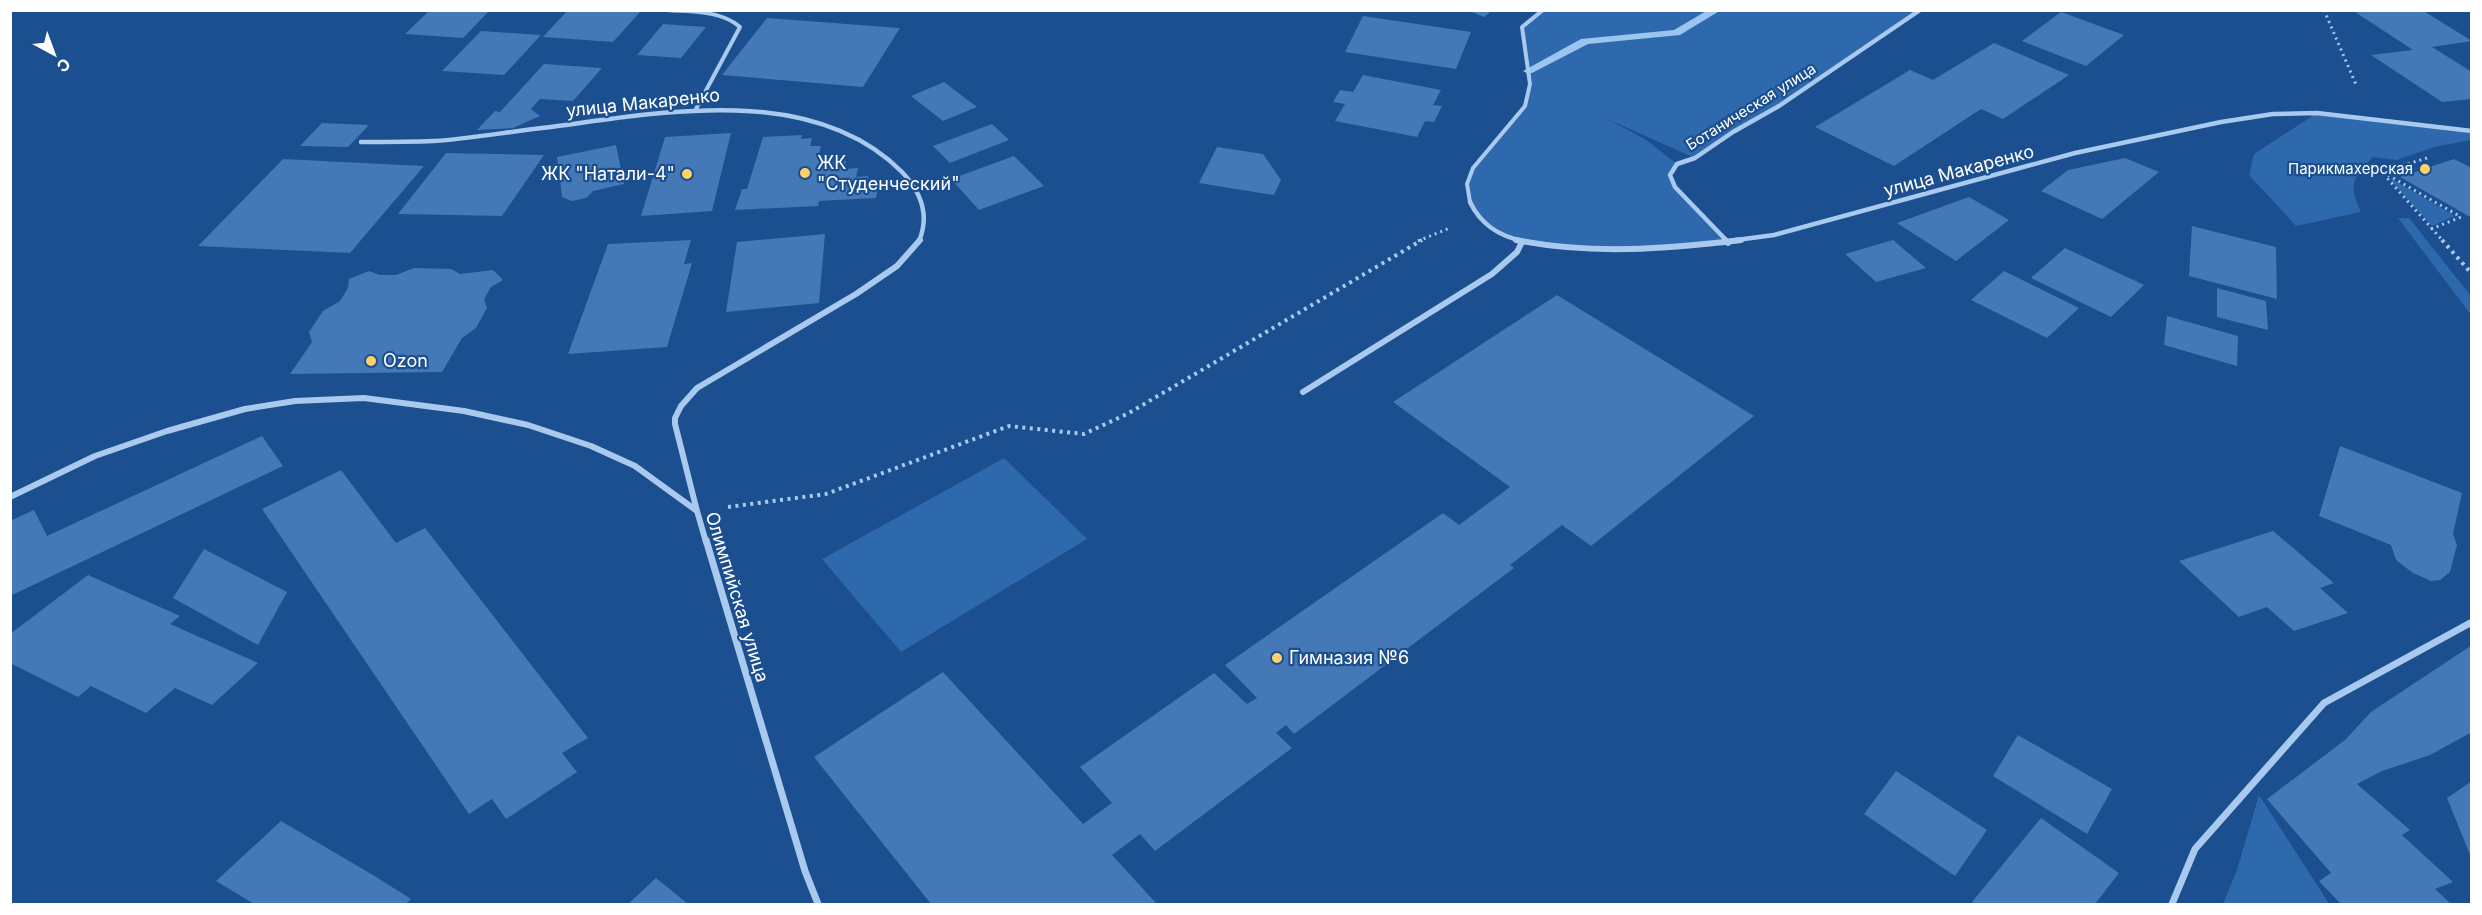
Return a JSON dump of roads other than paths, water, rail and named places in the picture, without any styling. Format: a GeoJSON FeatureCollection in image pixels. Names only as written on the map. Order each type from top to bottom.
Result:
{"type":"FeatureCollection","features":[{"type":"Feature","properties":{"kind":"street","name":"Ботаническая улица"},"geometry":{"type":"LineString","coordinates":[[1728,243],[1675,187],[1670,175],[1677,164],[1695,158],[1733,132],[1779,106],[1920,10]]}},
{"type":"Feature","properties":{"kind":"street","name":"улица Макаренко"},"geometry":{"type":"LineString","coordinates":[[361,142],[435,141],[696,108],[728,108],[796,117],[842,132],[886,159],[906,175],[920,195],[925,218],[919,242],[895,268],[844,302],[723,372],[682,403],[674,420],[697,512]]}},
{"type":"Feature","properties":{"kind":"street","name":"улица Макаренко"},"geometry":{"type":"LineString","coordinates":[[1470,202],[1477,218],[1496,232],[1522,242],[1656,250],[1728,243],[1774,235],[2075,153],[2262,115],[2317,113],[2472,131]]}},
{"type":"Feature","properties":{"kind":"street"},"geometry":{"type":"LineString","coordinates":[[1304,392],[1492,274],[1517,252],[1522,242]]}},
{"type":"Feature","properties":{"kind":"street","name":"Олимпийская улица"},"geometry":{"type":"LineString","coordinates":[[10,497],[95,456],[167,431],[234,412],[294,401],[364,398],[465,411],[528,424],[591,446],[635,466],[697,512],[805,871],[818,904]]}},
{"type":"Feature","properties":{"kind":"street"},"geometry":{"type":"LineString","coordinates":[[2172,904],[2195,849],[2324,703],[2472,622]]}},
{"type":"Feature","properties":{"kind":"lane"},"geometry":{"type":"LineString","coordinates":[[667,10],[724,16],[736,21],[740,27],[696,108]]}},
{"type":"Feature","properties":{"kind":"lane"},"geometry":{"type":"LineString","coordinates":[[1470,202],[1467,184],[1473,168],[1525,106],[1530,84],[1522,27],[1543,10]]}},
{"type":"Feature","properties":{"kind":"waterway"},"geometry":{"type":"LineString","coordinates":[[1528,71],[1585,41],[1676,33],[1716,10]]}},
{"type":"Feature","properties":{"kind":"place","name":"Парикмахерская"},"geometry":{"type":"Point","coordinates":[2425,169]}},
{"type":"Feature","properties":{"kind":"place","name":"ЖК \"Студенческий\""},"geometry":{"type":"Point","coordinates":[805,173]}},
{"type":"Feature","properties":{"kind":"place","name":"ЖК \"Натали-4\""},"geometry":{"type":"Point","coordinates":[687,174]}},
{"type":"Feature","properties":{"kind":"place","name":"Ozon"},"geometry":{"type":"Point","coordinates":[371,361]}},
{"type":"Feature","properties":{"kind":"place","name":"Гимназия №6"},"geometry":{"type":"Point","coordinates":[1277,658]}}]}
